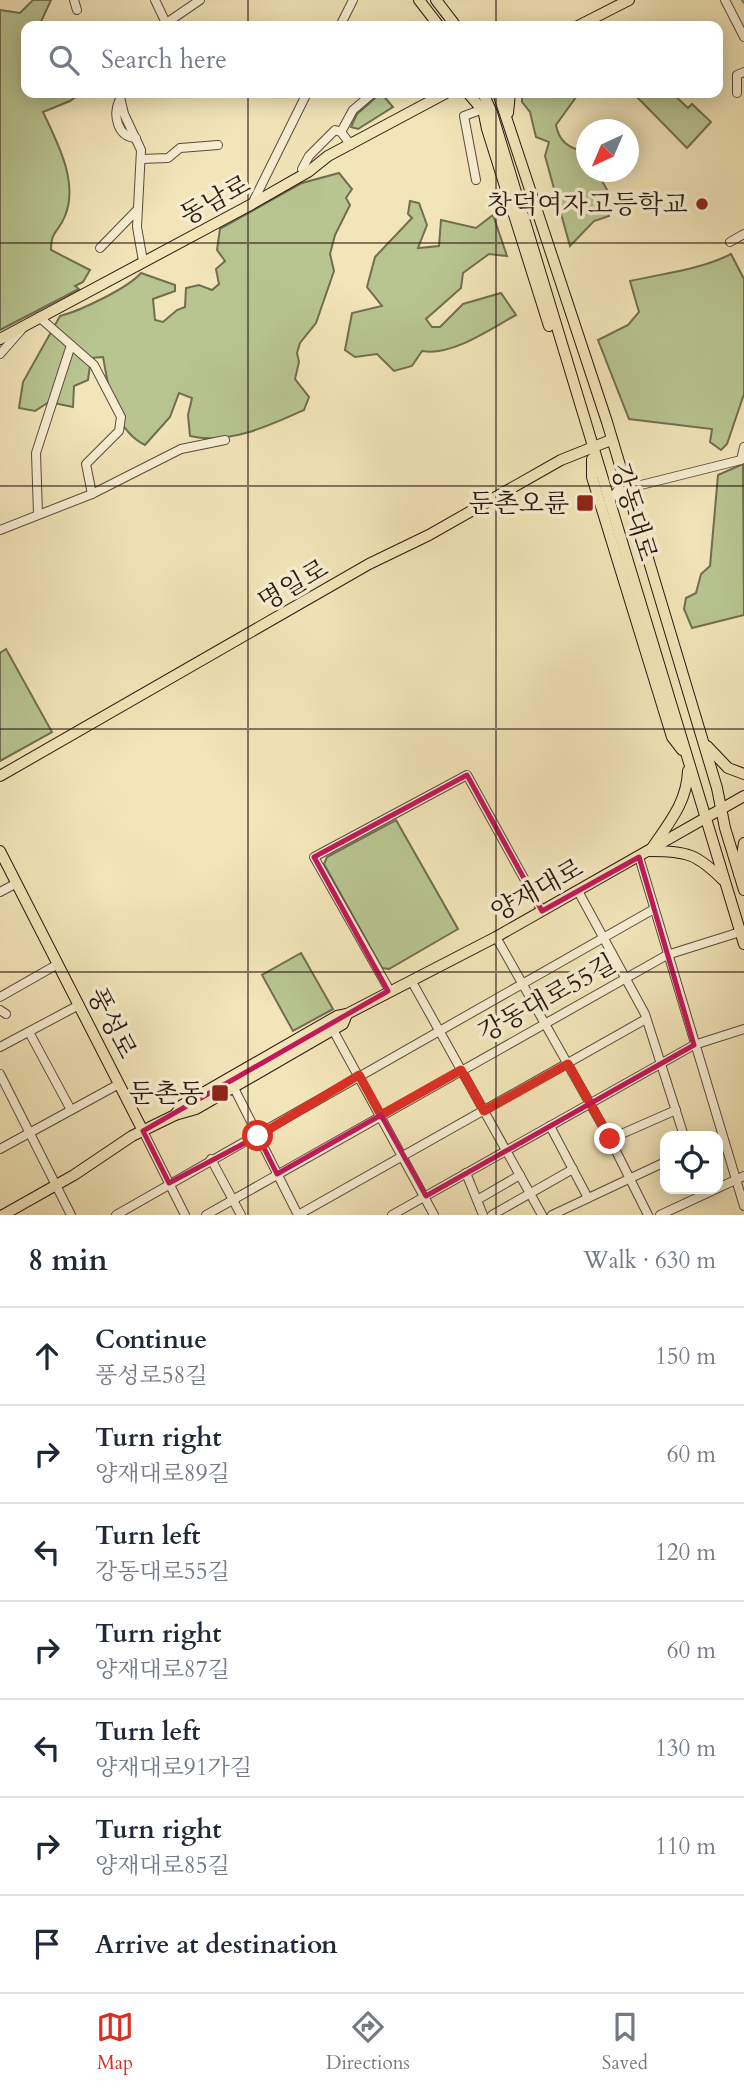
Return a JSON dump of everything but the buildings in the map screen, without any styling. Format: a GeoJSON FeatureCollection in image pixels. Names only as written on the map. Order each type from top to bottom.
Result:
{"type":"FeatureCollection","features":[{"type":"Feature","properties":{"kind":"main road"},"geometry":{"type":"LineString","coordinates":[[419,0],[435,21]]}},
{"type":"Feature","properties":{"kind":"main road"},"geometry":{"type":"LineString","coordinates":[[436,0],[452,21]]}},
{"type":"Feature","properties":{"kind":"main road"},"geometry":{"type":"LineString","coordinates":[[588,21],[629,0]]}},
{"type":"Feature","properties":{"kind":"main road","name":"동남로"},"geometry":{"type":"LineString","coordinates":[[0,339],[252,204],[436,98]]}},
{"type":"Feature","properties":{"kind":"main road"},"geometry":{"type":"LineString","coordinates":[[472,98],[483,109],[500,140]]}},
{"type":"Feature","properties":{"kind":"main road","name":"강동대로"},"geometry":{"type":"LineString","coordinates":[[485,98],[500,140],[744,944]]}},
{"type":"Feature","properties":{"kind":"main road","name":"강동대로"},"geometry":{"type":"LineString","coordinates":[[500,98],[611,440],[703,740],[744,890]]}},
{"type":"Feature","properties":{"kind":"main road"},"geometry":{"type":"LineString","coordinates":[[508,117],[510,98]]}},
{"type":"Feature","properties":{"kind":"main road"},"geometry":{"type":"LineString","coordinates":[[483,109],[546,321],[563,354]]}},
{"type":"Feature","properties":{"kind":"main road"},"geometry":{"type":"LineString","coordinates":[[553,321],[561,332],[569,336],[574,331],[574,323]]}},
{"type":"Feature","properties":{"kind":"main road","name":"명일로"},"geometry":{"type":"LineString","coordinates":[[0,776],[369,564],[429,535],[561,460],[611,440]]}},
{"type":"Feature","properties":{"kind":"main road"},"geometry":{"type":"LineString","coordinates":[[592,447],[592,477],[672,737],[686,755],[687,786],[681,805],[650,851]]}},
{"type":"Feature","properties":{"kind":"main road"},"geometry":{"type":"LineString","coordinates":[[703,740],[718,760],[744,774]]}},
{"type":"Feature","properties":{"kind":"main road","name":"양재대로"},"geometry":{"type":"LineString","coordinates":[[175,1115],[182,1105],[337,1016],[347,1014],[496,937],[744,796]]}},
{"type":"Feature","properties":{"kind":"main road"},"geometry":{"type":"LineString","coordinates":[[739,878],[744,843]]}},
{"type":"Feature","properties":{"kind":"main road","name":"풍성로"},"geometry":{"type":"LineString","coordinates":[[0,851],[143,1131]]}},
{"type":"Feature","properties":{"kind":"main road"},"geometry":{"type":"LineString","coordinates":[[650,851],[674,851],[698,857],[724,881]]}},
{"type":"Feature","properties":{"kind":"main road","name":"양재대로"},"geometry":{"type":"LineString","coordinates":[[3,1215],[143,1131],[175,1115],[186,1114],[234,1088],[343,1024],[347,1014]]}},
{"type":"Feature","properties":{"kind":"street"},"geometry":{"type":"LineString","coordinates":[[74,0],[77,10]]}},
{"type":"Feature","properties":{"kind":"street"},"geometry":{"type":"LineString","coordinates":[[155,0],[163,21]]}},
{"type":"Feature","properties":{"kind":"street"},"geometry":{"type":"LineString","coordinates":[[342,21],[353,0]]}},
{"type":"Feature","properties":{"kind":"street"},"geometry":{"type":"LineString","coordinates":[[725,0],[744,37]]}},
{"type":"Feature","properties":{"kind":"street"},"geometry":{"type":"LineString","coordinates":[[170,21],[198,1]]}},
{"type":"Feature","properties":{"kind":"street"},"geometry":{"type":"LineString","coordinates":[[737,93],[737,75],[744,72]]}},
{"type":"Feature","properties":{"kind":"street"},"geometry":{"type":"LineString","coordinates":[[120,98],[141,150],[137,227],[144,261]]}},
{"type":"Feature","properties":{"kind":"street"},"geometry":{"type":"LineString","coordinates":[[252,204],[305,98]]}},
{"type":"Feature","properties":{"kind":"street"},"geometry":{"type":"LineString","coordinates":[[341,132],[353,110],[367,98]]}},
{"type":"Feature","properties":{"kind":"street"},"geometry":{"type":"LineString","coordinates":[[476,180],[464,116],[483,109]]}},
{"type":"Feature","properties":{"kind":"street"},"geometry":{"type":"LineString","coordinates":[[302,169],[309,156],[335,130],[341,132],[351,145]]}},
{"type":"Feature","properties":{"kind":"street"},"geometry":{"type":"LineString","coordinates":[[141,159],[168,158],[180,148],[218,145]]}},
{"type":"Feature","properties":{"kind":"street"},"geometry":{"type":"LineString","coordinates":[[100,248],[138,210]]}},
{"type":"Feature","properties":{"kind":"street"},"geometry":{"type":"LineString","coordinates":[[730,242],[744,234]]}},
{"type":"Feature","properties":{"kind":"street"},"geometry":{"type":"LineString","coordinates":[[39,317],[94,365],[121,416],[119,431],[86,464],[92,494]]}},
{"type":"Feature","properties":{"kind":"street"},"geometry":{"type":"LineString","coordinates":[[0,354],[26,325]]}},
{"type":"Feature","properties":{"kind":"street"},"geometry":{"type":"LineString","coordinates":[[38,514],[36,453],[71,345]]}},
{"type":"Feature","properties":{"kind":"street"},"geometry":{"type":"LineString","coordinates":[[0,530],[92,494],[181,449],[225,440]]}},
{"type":"Feature","properties":{"kind":"street"},"geometry":{"type":"LineString","coordinates":[[609,503],[613,494],[626,489],[742,460],[744,447]]}},
{"type":"Feature","properties":{"kind":"street"},"geometry":{"type":"LineString","coordinates":[[390,991],[314,857],[467,775],[542,911]]}},
{"type":"Feature","properties":{"kind":"street"},"geometry":{"type":"LineString","coordinates":[[639,857],[719,1131]]}},
{"type":"Feature","properties":{"kind":"street"},"geometry":{"type":"LineString","coordinates":[[0,892],[17,883]]}},
{"type":"Feature","properties":{"kind":"street"},"geometry":{"type":"LineString","coordinates":[[578,891],[646,1019],[682,1131]]}},
{"type":"Feature","properties":{"kind":"street"},"geometry":{"type":"LineString","coordinates":[[116,1215],[654,909]]}},
{"type":"Feature","properties":{"kind":"street","name":"강동대로55길"},"geometry":{"type":"LineString","coordinates":[[206,1215],[667,955],[740,932]]}},
{"type":"Feature","properties":{"kind":"street"},"geometry":{"type":"LineString","coordinates":[[496,937],[590,1102],[649,1215]]}},
{"type":"Feature","properties":{"kind":"street"},"geometry":{"type":"LineString","coordinates":[[0,997],[58,964]]}},
{"type":"Feature","properties":{"kind":"street"},"geometry":{"type":"LineString","coordinates":[[411,980],[542,1215]]}},
{"type":"Feature","properties":{"kind":"street"},"geometry":{"type":"LineString","coordinates":[[0,1047],[79,1005]]}},
{"type":"Feature","properties":{"kind":"street"},"geometry":{"type":"LineString","coordinates":[[234,1088],[298,1215],[646,1019]]}},
{"type":"Feature","properties":{"kind":"street"},"geometry":{"type":"LineString","coordinates":[[393,1215],[694,1045],[744,1029]]}},
{"type":"Feature","properties":{"kind":"street"},"geometry":{"type":"LineString","coordinates":[[333,1030],[434,1215]]}},
{"type":"Feature","properties":{"kind":"street"},"geometry":{"type":"LineString","coordinates":[[29,1032],[71,1110]]}},
{"type":"Feature","properties":{"kind":"street"},"geometry":{"type":"LineString","coordinates":[[0,1074],[71,1215]]}},
{"type":"Feature","properties":{"kind":"street"},"geometry":{"type":"LineString","coordinates":[[0,1149],[119,1084]]}},
{"type":"Feature","properties":{"kind":"street"},"geometry":{"type":"LineString","coordinates":[[610,1139],[676,1110]]}},
{"type":"Feature","properties":{"kind":"street"},"geometry":{"type":"LineString","coordinates":[[550,1126],[589,1198]]}},
{"type":"Feature","properties":{"kind":"street","name":"풍성로"},"geometry":{"type":"LineString","coordinates":[[143,1131],[185,1215]]}},
{"type":"Feature","properties":{"kind":"street"},"geometry":{"type":"LineString","coordinates":[[723,1141],[740,1178],[744,1206]]}},
{"type":"Feature","properties":{"kind":"street"},"geometry":{"type":"LineString","coordinates":[[211,1159],[241,1215]]}},
{"type":"Feature","properties":{"kind":"street"},"geometry":{"type":"LineString","coordinates":[[552,1215],[660,1164]]}},
{"type":"Feature","properties":{"kind":"street"},"geometry":{"type":"LineString","coordinates":[[492,1215],[573,1169]]}},
{"type":"Feature","properties":{"kind":"street"},"geometry":{"type":"LineString","coordinates":[[466,1174],[483,1215]]}},
{"type":"Feature","properties":{"kind":"street"},"geometry":{"type":"LineString","coordinates":[[477,1200],[520,1175]]}},
{"type":"Feature","properties":{"kind":"street"},"geometry":{"type":"LineString","coordinates":[[723,1185],[740,1178]]}},
{"type":"Feature","properties":{"kind":"street"},"geometry":{"type":"LineString","coordinates":[[660,1215],[704,1194]]}},
{"type":"Feature","properties":{"kind":"street"},"geometry":{"type":"LineString","coordinates":[[409,1206],[413,1215]]}},
{"type":"Feature","properties":{"kind":"highlighted area"},"geometry":{"type":"Polygon","coordinates":[[[467,775],[542,911],[639,857],[694,1045],[426,1196],[381,1115],[277,1174],[258,1136],[169,1183],[143,1131],[388,991],[314,857],[467,775]]]}},
{"type":"Feature","properties":{"kind":"green space"},"geometry":{"type":"Polygon","coordinates":[[[33,0],[51,0],[41,21],[21,21],[21,98],[74,98],[43,112],[64,162],[69,190],[69,203],[54,235],[51,250],[90,270],[83,282],[75,286],[79,289],[0,330],[0,10],[20,13],[33,0]]]}},
{"type":"Feature","properties":{"kind":"green space"},"geometry":{"type":"Polygon","coordinates":[[[375,98],[385,98],[393,107],[358,129],[351,127],[357,114],[375,98]]]}},
{"type":"Feature","properties":{"kind":"green space"},"geometry":{"type":"Polygon","coordinates":[[[522,98],[575,98],[556,125],[560,136],[576,149],[576,182],[603,182],[610,195],[609,216],[594,221],[570,246],[545,156],[549,142],[536,137],[530,112],[522,98]]]}},
{"type":"Feature","properties":{"kind":"green space"},"geometry":{"type":"Polygon","coordinates":[[[638,98],[677,98],[688,108],[692,104],[711,122],[687,148],[638,98]]]}},
{"type":"Feature","properties":{"kind":"green space"},"geometry":{"type":"Polygon","coordinates":[[[339,173],[352,189],[346,198],[350,205],[335,235],[330,254],[334,271],[316,323],[300,343],[297,353],[299,362],[295,379],[309,397],[304,410],[234,436],[204,438],[190,436],[188,415],[192,398],[179,393],[170,417],[145,445],[134,438],[119,419],[110,395],[103,357],[91,358],[88,380],[74,386],[73,407],[49,402],[35,411],[19,408],[23,382],[60,316],[103,298],[141,273],[175,285],[175,291],[153,299],[155,320],[163,322],[185,307],[186,288],[199,285],[212,290],[219,284],[216,269],[225,261],[217,250],[220,229],[302,183],[339,173]]]}},
{"type":"Feature","properties":{"kind":"green space"},"geometry":{"type":"Polygon","coordinates":[[[410,201],[419,203],[427,225],[418,248],[439,246],[441,220],[476,228],[493,215],[507,256],[489,254],[463,273],[461,288],[426,319],[432,327],[440,327],[463,304],[501,293],[516,315],[458,346],[433,352],[422,351],[412,366],[394,371],[377,354],[355,357],[345,350],[352,313],[382,306],[367,287],[375,257],[412,218],[408,214],[410,201]]]}},
{"type":"Feature","properties":{"kind":"green space"},"geometry":{"type":"Polygon","coordinates":[[[731,254],[744,279],[744,394],[727,444],[721,450],[710,442],[712,429],[629,419],[598,340],[628,325],[639,312],[630,281],[694,267],[731,254]]]}},
{"type":"Feature","properties":{"kind":"green space"},"geometry":{"type":"Polygon","coordinates":[[[743,464],[744,615],[692,628],[684,609],[686,598],[696,593],[701,574],[710,566],[718,475],[743,464]]]}},
{"type":"Feature","properties":{"kind":"green space"},"geometry":{"type":"Polygon","coordinates":[[[6,649],[52,732],[0,761],[0,653],[6,649]]]}},
{"type":"Feature","properties":{"kind":"green space"},"geometry":{"type":"Polygon","coordinates":[[[396,820],[458,929],[389,969],[382,968],[324,864],[327,857],[396,820]]]}},
{"type":"Feature","properties":{"kind":"green space"},"geometry":{"type":"Polygon","coordinates":[[[301,953],[333,1009],[293,1031],[262,975],[301,953]]]}},
{"type":"Feature","properties":{"kind":"place","name":"창덕여자고등학교"},"geometry":{"type":"Point","coordinates":[702,204]}},
{"type":"Feature","properties":{"kind":"place","name":"둔촌오륜"},"geometry":{"type":"Point","coordinates":[585,503]}},
{"type":"Feature","properties":{"kind":"place","name":"둔촌동"},"geometry":{"type":"Point","coordinates":[220,1093]}},
{"type":"Feature","properties":{"kind":"route"},"geometry":{"type":"LineString","coordinates":[[258,1136],[359,1075],[381,1115],[461,1070],[484,1111],[568,1064],[610,1139]]}}]}
